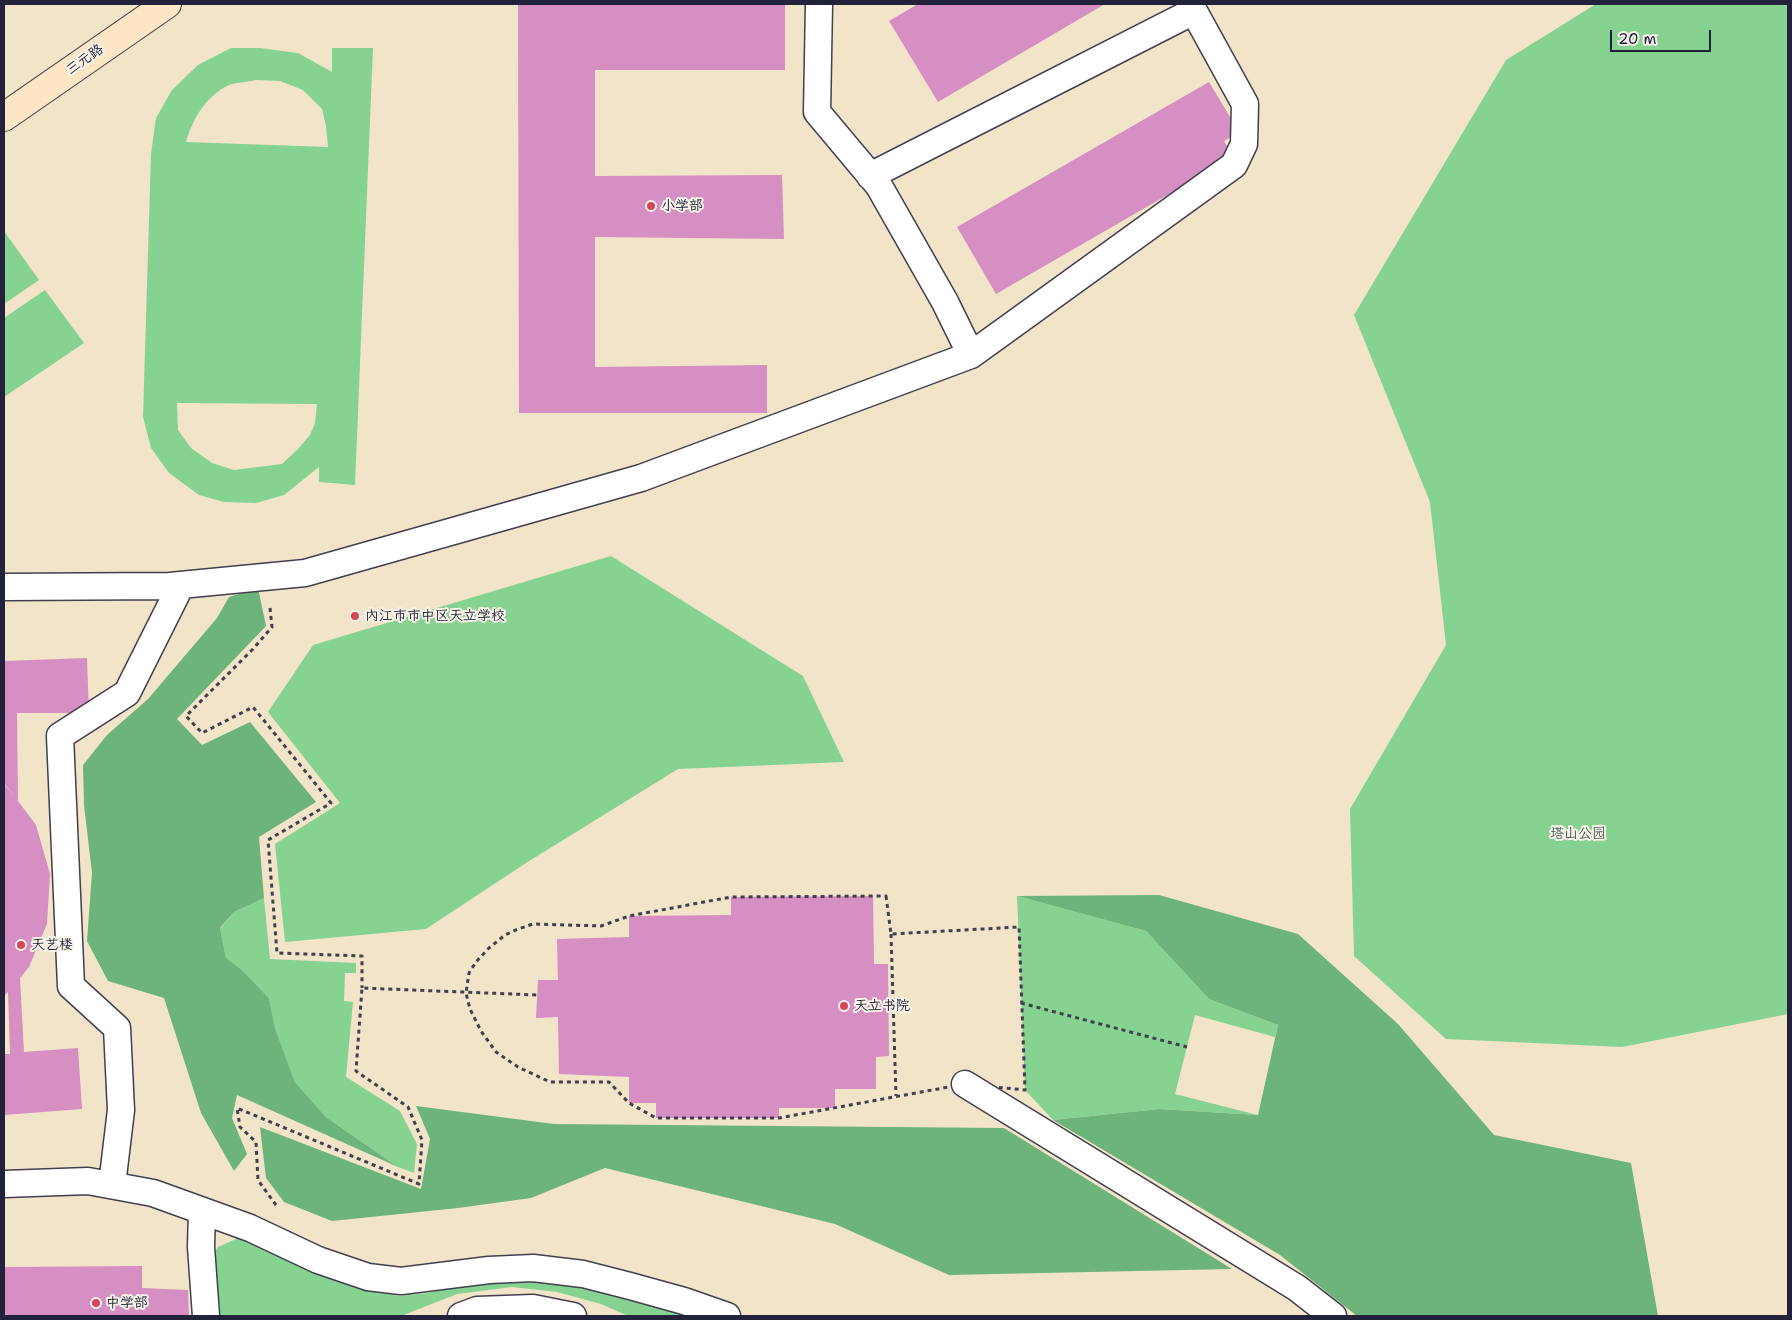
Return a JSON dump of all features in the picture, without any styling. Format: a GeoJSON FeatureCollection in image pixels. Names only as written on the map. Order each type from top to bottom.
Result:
{"type":"FeatureCollection","features":[{"type":"Feature","properties":{"kind":"main road","name":"三元路"},"geometry":{"type":"LineString","coordinates":[[4,117],[167,4]]}},
{"type":"Feature","properties":{"kind":"street"},"geometry":{"type":"LineString","coordinates":[[819,4],[817,112],[880,186],[945,302],[971,355]]}},
{"type":"Feature","properties":{"kind":"street"},"geometry":{"type":"LineString","coordinates":[[4,587],[181,585],[305,573],[641,478],[971,355],[1234,165],[1244,144],[1245,104],[1192,7],[870,176]]}},
{"type":"Feature","properties":{"kind":"street"},"geometry":{"type":"LineString","coordinates":[[112,1185],[121,1110],[117,1028],[71,986],[60,736],[127,693],[181,585]]}},
{"type":"Feature","properties":{"kind":"street"},"geometry":{"type":"LineString","coordinates":[[965,1084],[1297,1288],[1333,1316]]}},
{"type":"Feature","properties":{"kind":"street"},"geometry":{"type":"LineString","coordinates":[[4,1184],[88,1181],[153,1193],[250,1228],[318,1260],[368,1276],[401,1281],[489,1270],[533,1268],[583,1274],[630,1286],[727,1316]]}},
{"type":"Feature","properties":{"kind":"street"},"geometry":{"type":"LineString","coordinates":[[202,1211],[201,1247],[206,1316]]}},
{"type":"Feature","properties":{"kind":"street"},"geometry":{"type":"LineString","coordinates":[[461,1316],[477,1310],[533,1308],[573,1316]]}},
{"type":"Feature","properties":{"kind":"path"},"geometry":{"type":"LineString","coordinates":[[265,577],[272,627],[253,649],[186,716],[202,733],[253,707],[331,803],[268,840],[277,953],[362,956],[362,988],[356,1071],[408,1107],[422,1140],[419,1184],[237,1108],[240,1127],[256,1142],[258,1180],[276,1205],[284,1209]]}},
{"type":"Feature","properties":{"kind":"path"},"geometry":{"type":"LineString","coordinates":[[891,934],[1019,927],[1025,1090],[965,1084],[779,1118],[656,1118],[629,1103],[609,1082],[550,1082],[518,1067],[496,1052],[481,1031],[470,1009],[466,993],[469,973],[488,948],[518,928],[533,924],[601,926],[629,916],[731,897],[886,896],[891,934],[896,1096]]}},
{"type":"Feature","properties":{"kind":"path"},"geometry":{"type":"LineString","coordinates":[[362,988],[537,995]]}},
{"type":"Feature","properties":{"kind":"path"},"geometry":{"type":"LineString","coordinates":[[1021,1003],[1187,1047]]}},
{"type":"Feature","properties":{"kind":"green space","name":"塔山公园"},"geometry":{"type":"Polygon","coordinates":[[[1596,4],[1788,4],[1788,1014],[1622,1047],[1446,1039],[1354,956],[1350,809],[1446,645],[1430,502],[1354,315],[1506,60],[1596,4]]]}},
{"type":"Feature","properties":{"kind":"green space"},"geometry":{"type":"Polygon","coordinates":[[[231,48],[260,48],[298,53],[332,72],[332,48],[373,48],[355,485],[319,482],[319,467],[284,495],[256,503],[224,502],[199,495],[169,473],[151,448],[143,417],[151,154],[156,118],[172,90],[198,65],[231,48]],[[256,80],[229,85],[214,95],[197,116],[186,142],[328,147],[322,109],[303,90],[280,81],[256,80]],[[177,403],[178,430],[191,448],[212,463],[234,470],[282,464],[310,435],[315,423],[317,404],[316,404],[177,403]]]}},
{"type":"Feature","properties":{"kind":"green space"},"geometry":{"type":"Polygon","coordinates":[[[4,231],[39,280],[4,304],[4,231]]]}},
{"type":"Feature","properties":{"kind":"green space"},"geometry":{"type":"Polygon","coordinates":[[[45,290],[84,343],[4,397],[4,318],[45,290]]]}},
{"type":"Feature","properties":{"kind":"green space"},"geometry":{"type":"Polygon","coordinates":[[[611,556],[803,676],[844,762],[678,769],[526,863],[426,929],[285,942],[275,844],[340,803],[268,712],[313,645],[611,556]]]}},
{"type":"Feature","properties":{"kind":"green space"},"geometry":{"type":"Polygon","coordinates":[[[258,588],[266,626],[177,719],[202,745],[250,722],[316,802],[259,837],[264,898],[234,912],[220,928],[226,958],[241,969],[269,998],[275,1028],[295,1082],[326,1117],[398,1167],[237,1095],[232,1118],[247,1154],[234,1171],[201,1113],[164,998],[108,981],[87,941],[92,873],[84,805],[83,765],[107,735],[148,699],[217,618],[229,597],[258,588]]]}},
{"type":"Feature","properties":{"kind":"green space"},"geometry":{"type":"Polygon","coordinates":[[[1159,895],[1298,934],[1398,1024],[1494,1135],[1631,1163],[1658,1316],[1357,1316],[1280,1255],[1053,1120],[1159,1109],[1258,1115],[1278,1025],[1209,999],[1146,931],[1017,896],[1159,895]]]}},
{"type":"Feature","properties":{"kind":"green space"},"geometry":{"type":"Polygon","coordinates":[[[1017,896],[1146,931],[1209,999],[1278,1025],[1275,1037],[1195,1015],[1175,1094],[1258,1115],[1159,1109],[1053,1120],[1025,1090],[1017,896]]]}},
{"type":"Feature","properties":{"kind":"green space"},"geometry":{"type":"Polygon","coordinates":[[[264,898],[270,959],[356,963],[356,973],[345,973],[344,1001],[353,1002],[346,1077],[400,1111],[417,1144],[414,1173],[398,1167],[326,1117],[295,1082],[275,1028],[269,998],[241,969],[226,958],[220,929],[234,912],[264,898]]]}},
{"type":"Feature","properties":{"kind":"green space"},"geometry":{"type":"Polygon","coordinates":[[[416,1106],[554,1124],[1004,1128],[1232,1269],[949,1275],[835,1224],[605,1168],[531,1198],[458,1208],[332,1221],[284,1202],[266,1178],[260,1127],[421,1189],[430,1139],[416,1106]]]}},
{"type":"Feature","properties":{"kind":"green space"},"geometry":{"type":"Polygon","coordinates":[[[238,1238],[257,1242],[348,1284],[399,1296],[427,1293],[474,1283],[527,1280],[588,1287],[686,1316],[628,1316],[601,1304],[557,1292],[512,1287],[457,1294],[401,1316],[216,1316],[212,1256],[218,1247],[238,1238]]]}},
{"type":"Feature","properties":{"kind":"building","name":"小学部"},"geometry":{"type":"Polygon","coordinates":[[[518,4],[785,4],[785,70],[595,70],[595,176],[782,175],[784,239],[595,237],[595,367],[767,365],[767,413],[519,413],[518,4]]]}},
{"type":"Feature","properties":{"kind":"building"},"geometry":{"type":"Polygon","coordinates":[[[918,4],[1105,4],[938,102],[889,21],[918,4]]]}},
{"type":"Feature","properties":{"kind":"building"},"geometry":{"type":"Polygon","coordinates":[[[1209,82],[1239,132],[1224,141],[1233,157],[996,294],[957,227],[1209,82]]]}},
{"type":"Feature","properties":{"kind":"building","name":"天艺楼"},"geometry":{"type":"Polygon","coordinates":[[[87,658],[89,713],[17,713],[18,801],[36,825],[50,874],[47,924],[29,967],[20,978],[24,1052],[78,1048],[82,1109],[4,1115],[4,1054],[10,1054],[8,992],[4,996],[4,784],[14,796],[4,783],[4,661],[87,658]]]}},
{"type":"Feature","properties":{"kind":"building","name":"天立书院"},"geometry":{"type":"Polygon","coordinates":[[[873,896],[874,964],[888,964],[889,1056],[876,1057],[876,1089],[835,1089],[835,1108],[779,1108],[779,1118],[656,1118],[656,1103],[629,1103],[629,1077],[559,1074],[558,1017],[536,1018],[538,980],[558,980],[557,939],[629,937],[629,916],[731,915],[731,897],[873,896]]]}},
{"type":"Feature","properties":{"kind":"building","name":"中学部"},"geometry":{"type":"Polygon","coordinates":[[[142,1266],[142,1288],[188,1290],[189,1316],[4,1316],[4,1267],[142,1266]]]}},
{"type":"Feature","properties":{"kind":"place","name":"小学部"},"geometry":{"type":"Point","coordinates":[651,206]}},
{"type":"Feature","properties":{"kind":"place","name":"内江市市中区天立学校"},"geometry":{"type":"Point","coordinates":[355,616]}},
{"type":"Feature","properties":{"kind":"place","name":"天艺楼"},"geometry":{"type":"Point","coordinates":[21,945]}},
{"type":"Feature","properties":{"kind":"place","name":"天立书院"},"geometry":{"type":"Point","coordinates":[844,1006]}},
{"type":"Feature","properties":{"kind":"place","name":"中学部"},"geometry":{"type":"Point","coordinates":[96,1303]}}]}
